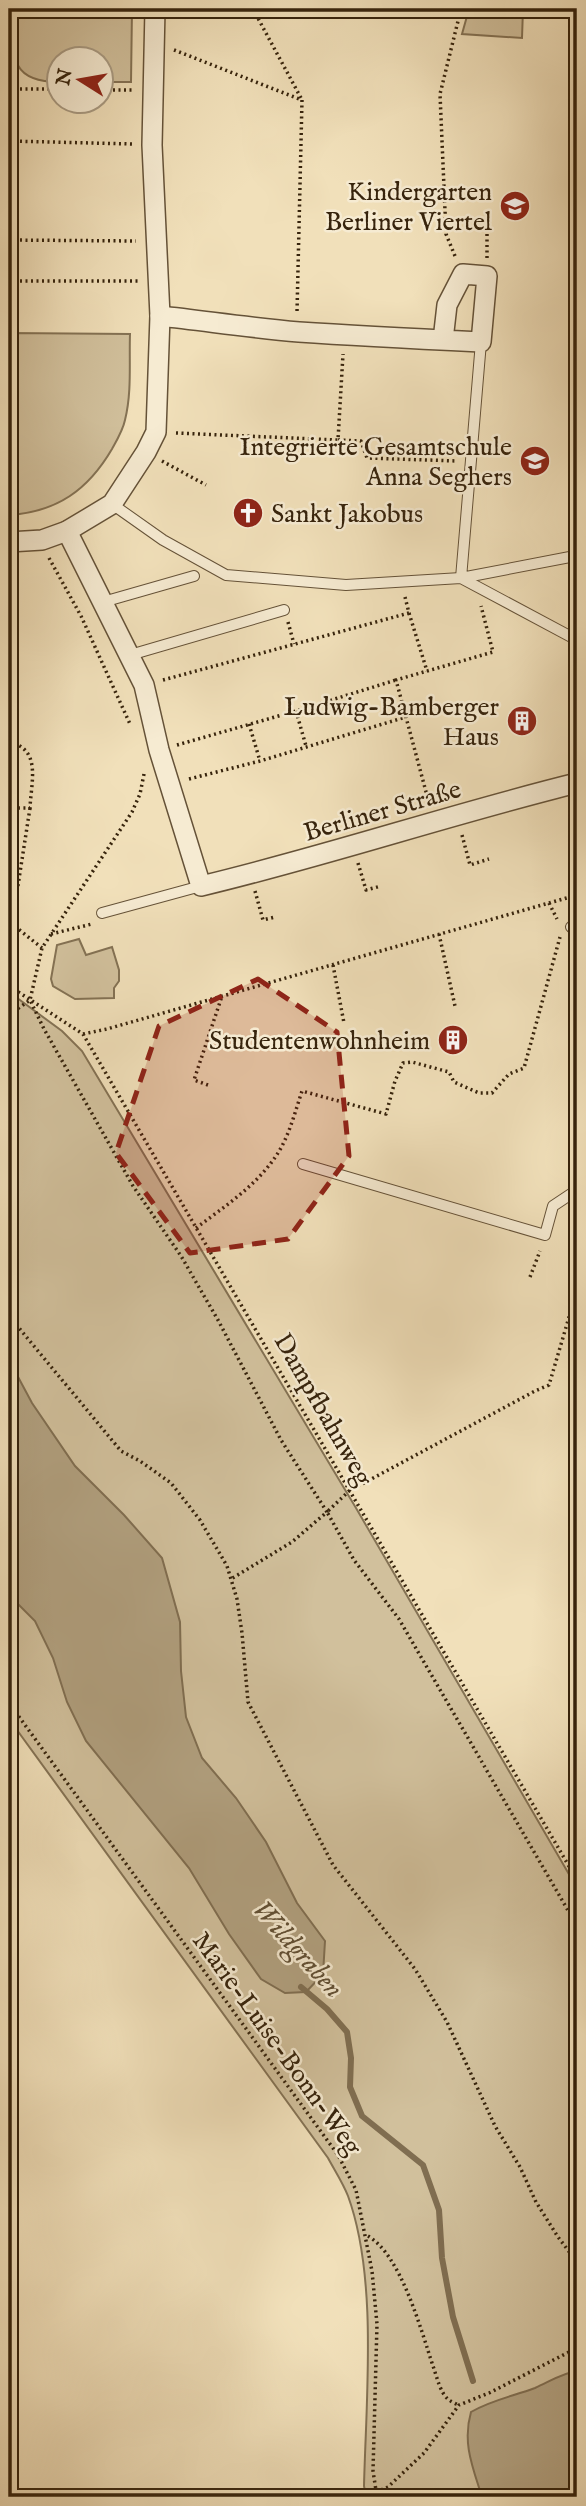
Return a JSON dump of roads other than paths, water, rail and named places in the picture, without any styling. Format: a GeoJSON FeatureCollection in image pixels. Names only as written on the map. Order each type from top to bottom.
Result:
{"type":"FeatureCollection","features":[{"type":"Feature","properties":{"kind":"street"},"geometry":{"type":"LineString","coordinates":[[9,542],[42,540],[67,531],[113,504],[156,432],[160,316],[152,145],[155,9]]}},
{"type":"Feature","properties":{"kind":"street"},"geometry":{"type":"LineString","coordinates":[[160,316],[297,331],[443,340],[481,342],[486,276],[463,274],[447,305],[443,340]]}},
{"type":"Feature","properties":{"kind":"street"},"geometry":{"type":"LineString","coordinates":[[67,531],[144,685],[159,750],[201,886]]}},
{"type":"Feature","properties":{"kind":"street","name":"Berliner Straße"},"geometry":{"type":"LineString","coordinates":[[201,886],[354,847],[577,783]]}},
{"type":"Feature","properties":{"kind":"lane"},"geometry":{"type":"LineString","coordinates":[[461,578],[481,342]]}},
{"type":"Feature","properties":{"kind":"lane"},"geometry":{"type":"LineString","coordinates":[[113,504],[163,540],[226,575],[346,585],[461,578],[575,556]]}},
{"type":"Feature","properties":{"kind":"lane"},"geometry":{"type":"LineString","coordinates":[[103,602],[194,576]]}},
{"type":"Feature","properties":{"kind":"lane"},"geometry":{"type":"LineString","coordinates":[[461,578],[577,640]]}},
{"type":"Feature","properties":{"kind":"lane"},"geometry":{"type":"LineString","coordinates":[[130,655],[284,610]]}},
{"type":"Feature","properties":{"kind":"lane","name":"Berliner Straße"},"geometry":{"type":"LineString","coordinates":[[101,918],[201,886]]}},
{"type":"Feature","properties":{"kind":"lane"},"geometry":{"type":"LineString","coordinates":[[303,1164],[545,1236],[554,1206],[577,1190]]}},
{"type":"Feature","properties":{"kind":"water"},"geometry":{"type":"Polygon","coordinates":[[[9,1360],[32,1403],[75,1466],[162,1558],[180,1622],[186,1717],[202,1758],[236,1798],[266,1842],[297,1903],[325,1941],[323,1974],[306,1992],[285,1993],[261,1979],[229,1934],[189,1868],[86,1741],[67,1702],[53,1658],[35,1621],[9,1595],[9,1360]]]}},
{"type":"Feature","properties":{"kind":"water"},"geometry":{"type":"Polygon","coordinates":[[[577,2371],[577,2497],[482,2497],[468,2445],[471,2412],[577,2371]]]}},
{"type":"Feature","properties":{"kind":"waterway","name":"Wildgraben"},"geometry":{"type":"LineString","coordinates":[[301,1987],[327,2009],[347,2032],[351,2058],[350,2087],[362,2116],[423,2165],[439,2210],[442,2258],[453,2317],[473,2381]]}},
{"type":"Feature","properties":{"kind":"place","name":"Kindergarten Berliner Viertel"},"geometry":{"type":"Point","coordinates":[515,206]}},
{"type":"Feature","properties":{"kind":"place","name":"Integrierte Gesamtschule Anna Seghers"},"geometry":{"type":"Point","coordinates":[535,461]}},
{"type":"Feature","properties":{"kind":"place","name":"Sankt Jakobus"},"geometry":{"type":"Point","coordinates":[248,513]}},
{"type":"Feature","properties":{"kind":"place","name":"Ludwig-Bamberger Haus"},"geometry":{"type":"Point","coordinates":[522,721]}},
{"type":"Feature","properties":{"kind":"place","name":"Studentenwohnheim"},"geometry":{"type":"Point","coordinates":[453,1040]}}]}
